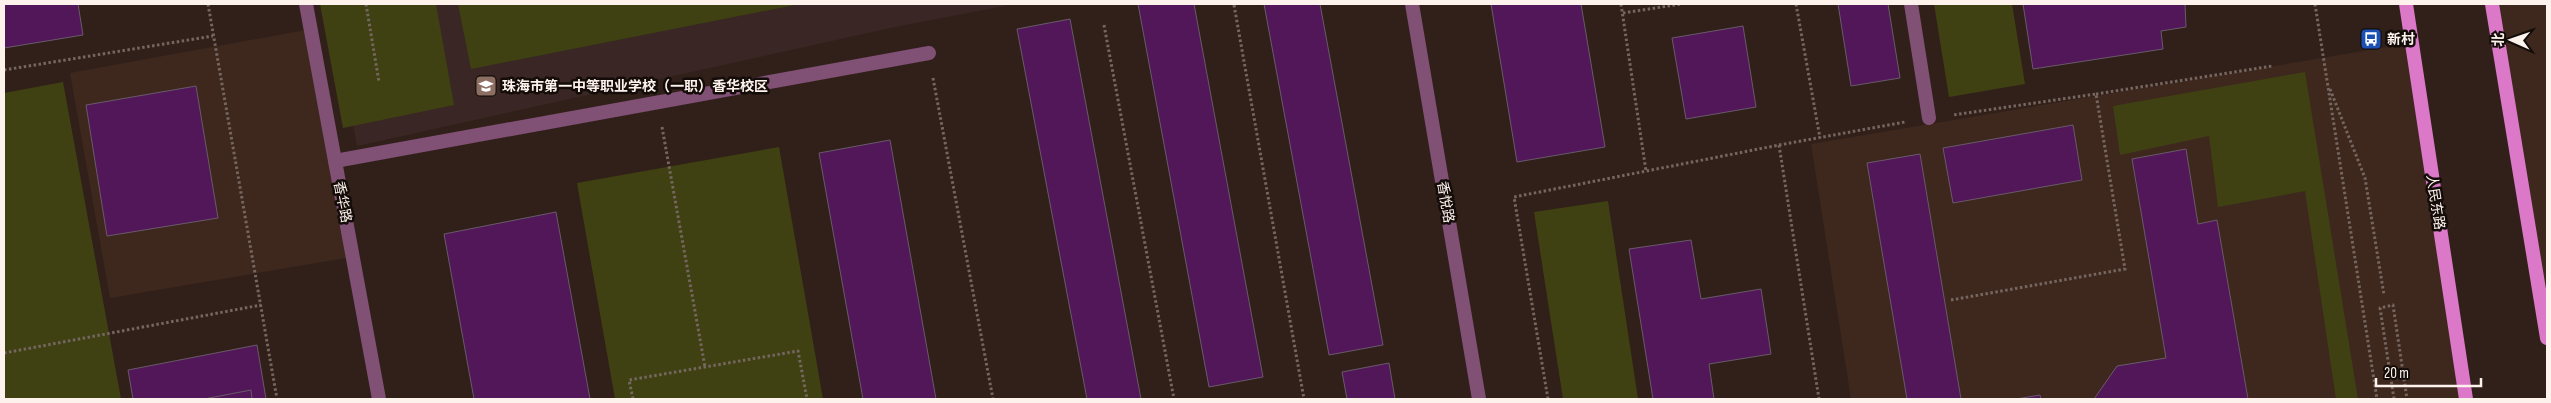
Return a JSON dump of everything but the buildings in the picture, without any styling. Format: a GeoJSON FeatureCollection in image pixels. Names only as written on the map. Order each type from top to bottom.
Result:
{"type":"FeatureCollection","features":[{"type":"Feature","properties":{"kind":"main road","name":"人民东路"},"geometry":{"type":"LineString","coordinates":[[2406,4],[2466,399]]}},
{"type":"Feature","properties":{"kind":"main road"},"geometry":{"type":"LineString","coordinates":[[2492,4],[2547,338]]}},
{"type":"Feature","properties":{"kind":"street","name":"香华路"},"geometry":{"type":"LineString","coordinates":[[306,4],[379,399]]}},
{"type":"Feature","properties":{"kind":"street","name":"香悅路"},"geometry":{"type":"LineString","coordinates":[[1412,4],[1479,399]]}},
{"type":"Feature","properties":{"kind":"street"},"geometry":{"type":"LineString","coordinates":[[1911,4],[1929,118]]}},
{"type":"Feature","properties":{"kind":"street"},"geometry":{"type":"LineString","coordinates":[[335,161],[929,53]]}},
{"type":"Feature","properties":{"kind":"path"},"geometry":{"type":"LineString","coordinates":[[208,4],[277,399]]}},
{"type":"Feature","properties":{"kind":"path"},"geometry":{"type":"LineString","coordinates":[[366,4],[379,82]]}},
{"type":"Feature","properties":{"kind":"path"},"geometry":{"type":"LineString","coordinates":[[1621,4],[1646,171]]}},
{"type":"Feature","properties":{"kind":"path"},"geometry":{"type":"LineString","coordinates":[[1623,13],[1681,4]]}},
{"type":"Feature","properties":{"kind":"path"},"geometry":{"type":"LineString","coordinates":[[1796,4],[1820,138]]}},
{"type":"Feature","properties":{"kind":"path"},"geometry":{"type":"LineString","coordinates":[[2315,4],[2377,399]]}},
{"type":"Feature","properties":{"kind":"path"},"geometry":{"type":"LineString","coordinates":[[1234,5],[1304,399]]}},
{"type":"Feature","properties":{"kind":"path"},"geometry":{"type":"LineString","coordinates":[[1104,25],[1174,399]]}},
{"type":"Feature","properties":{"kind":"path"},"geometry":{"type":"LineString","coordinates":[[4,70],[213,36]]}},
{"type":"Feature","properties":{"kind":"path"},"geometry":{"type":"LineString","coordinates":[[929,53],[993,399]]}},
{"type":"Feature","properties":{"kind":"path"},"geometry":{"type":"LineString","coordinates":[[1548,399],[1514,198],[1779,145],[1929,118],[2272,66]]}},
{"type":"Feature","properties":{"kind":"path"},"geometry":{"type":"LineString","coordinates":[[2328,83],[2365,178],[2384,295]]}},
{"type":"Feature","properties":{"kind":"path"},"geometry":{"type":"LineString","coordinates":[[1952,300],[2125,269],[2096,94]]}},
{"type":"Feature","properties":{"kind":"path"},"geometry":{"type":"LineString","coordinates":[[658,102],[705,367]]}},
{"type":"Feature","properties":{"kind":"path"},"geometry":{"type":"LineString","coordinates":[[1779,145],[1819,399]]}},
{"type":"Feature","properties":{"kind":"path"},"geometry":{"type":"LineString","coordinates":[[4,353],[261,305]]}},
{"type":"Feature","properties":{"kind":"path"},"geometry":{"type":"LineString","coordinates":[[2394,399],[2380,308],[2393,305],[2407,399]]}},
{"type":"Feature","properties":{"kind":"path"},"geometry":{"type":"LineString","coordinates":[[633,399],[629,380],[798,351],[807,399]]}},
{"type":"Feature","properties":{"kind":"shaded area"},"geometry":{"type":"Polygon","coordinates":[[[320,4],[436,4],[454,105],[343,128],[320,4]]]}},
{"type":"Feature","properties":{"kind":"shaded area","name":"珠海市第一中等职业学校（一职）香华校区"},"geometry":{"type":"Polygon","coordinates":[[[331,4],[1015,4],[895,27],[357,146],[331,4]]]}},
{"type":"Feature","properties":{"kind":"shaded area"},"geometry":{"type":"Polygon","coordinates":[[[458,4],[800,4],[471,69],[458,4]]]}},
{"type":"Feature","properties":{"kind":"shaded area"},"geometry":{"type":"Polygon","coordinates":[[[1934,4],[2012,4],[2025,84],[1949,97],[1934,4]]]}},
{"type":"Feature","properties":{"kind":"shaded area"},"geometry":{"type":"Polygon","coordinates":[[[2492,4],[2547,4],[2547,334],[2492,4]]]}},
{"type":"Feature","properties":{"kind":"shaded area"},"geometry":{"type":"Polygon","coordinates":[[[311,29],[352,257],[110,298],[70,73],[311,29]]]}},
{"type":"Feature","properties":{"kind":"shaded area"},"geometry":{"type":"Polygon","coordinates":[[[2411,43],[2465,399],[1851,399],[1811,144],[2411,43]]]}},
{"type":"Feature","properties":{"kind":"shaded area"},"geometry":{"type":"Polygon","coordinates":[[[2305,72],[2358,399],[2336,399],[2305,191],[2218,207],[2209,136],[2120,155],[2113,106],[2305,72]]]}},
{"type":"Feature","properties":{"kind":"shaded area"},"geometry":{"type":"Polygon","coordinates":[[[63,82],[121,399],[4,399],[4,93],[63,82]]]}},
{"type":"Feature","properties":{"kind":"shaded area"},"geometry":{"type":"Polygon","coordinates":[[[779,147],[823,399],[615,399],[577,183],[779,147]]]}},
{"type":"Feature","properties":{"kind":"shaded area"},"geometry":{"type":"Polygon","coordinates":[[[1608,201],[1638,399],[1563,399],[1534,212],[1608,201]]]}},
{"type":"Feature","properties":{"kind":"place","name":"新村"},"geometry":{"type":"Point","coordinates":[2371,39]}},
{"type":"Feature","properties":{"kind":"place","name":"珠海市第一中等职业学校（一职）香华校区"},"geometry":{"type":"Point","coordinates":[486,86]}}]}
